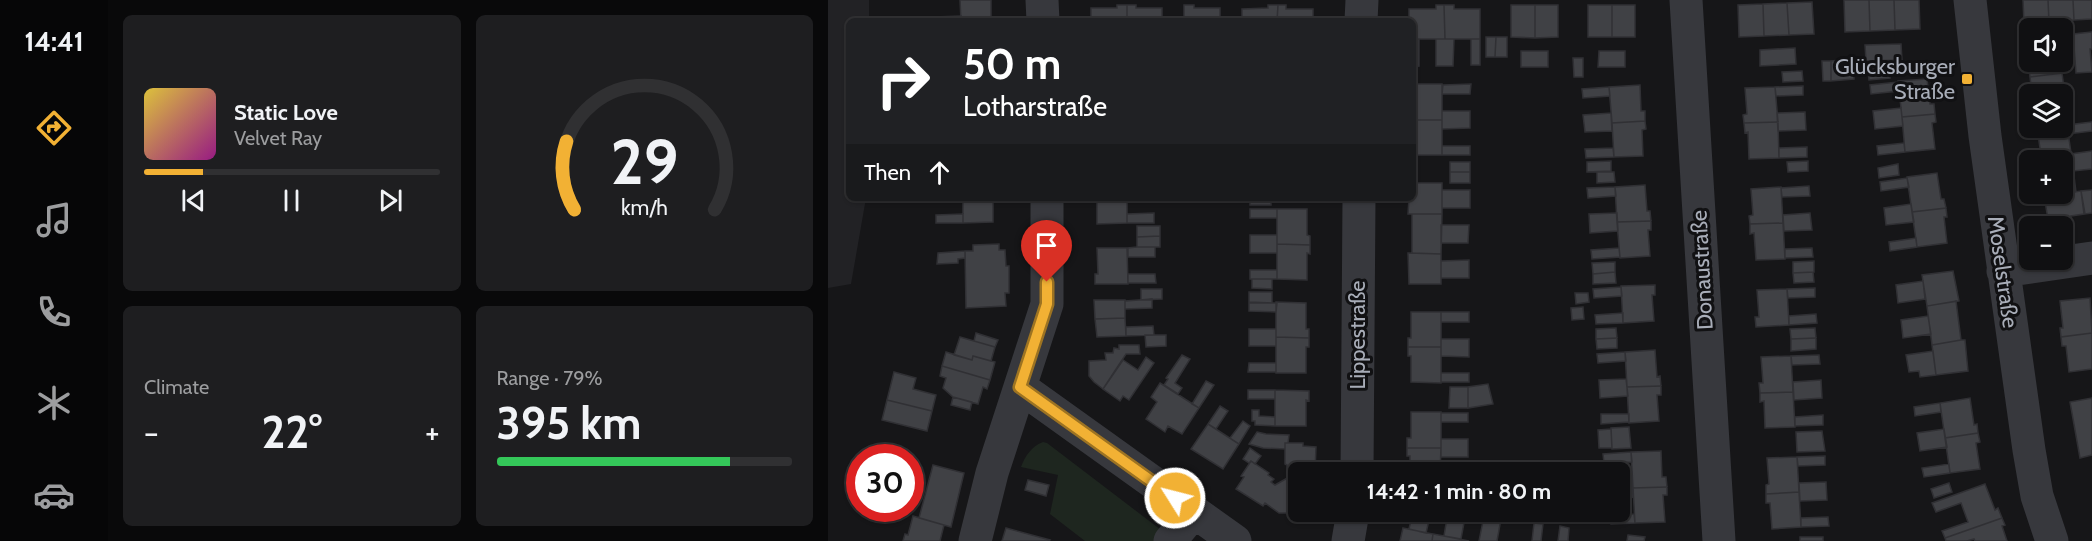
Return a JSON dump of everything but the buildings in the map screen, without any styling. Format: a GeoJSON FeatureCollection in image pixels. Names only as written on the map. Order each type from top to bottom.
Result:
{"type":"FeatureCollection","features":[{"type":"Feature","properties":{"kind":"street"},"geometry":{"type":"LineString","coordinates":[[1042,0],[1043,18]]}},
{"type":"Feature","properties":{"kind":"street"},"geometry":{"type":"LineString","coordinates":[[1361,18],[1362,0]]}},
{"type":"Feature","properties":{"kind":"street","name":"Donaustraße"},"geometry":{"type":"LineString","coordinates":[[1686,0],[1719,541]]}},
{"type":"Feature","properties":{"kind":"street","name":"Moselstraße"},"geometry":{"type":"LineString","coordinates":[[1970,0],[1985,136],[2033,473],[2037,496],[2052,541]]}},
{"type":"Feature","properties":{"kind":"street"},"geometry":{"type":"LineString","coordinates":[[975,541],[992,473],[1047,304],[1047,201]]}},
{"type":"Feature","properties":{"kind":"street","name":"Lippestraße"},"geometry":{"type":"LineString","coordinates":[[1357,462],[1359,201]]}},
{"type":"Feature","properties":{"kind":"street"},"geometry":{"type":"LineString","coordinates":[[2003,271],[2092,258]]}},
{"type":"Feature","properties":{"kind":"street"},"geometry":{"type":"LineString","coordinates":[[1020,387],[1235,541]]}},
{"type":"Feature","properties":{"kind":"street"},"geometry":{"type":"LineString","coordinates":[[1170,541],[1194,512]]}},
{"type":"Feature","properties":{"kind":"street"},"geometry":{"type":"LineString","coordinates":[[1348,541],[1351,522]]}},
{"type":"Feature","properties":{"kind":"shaded area"},"geometry":{"type":"Polygon","coordinates":[[[828,0],[869,0],[869,18],[846,18],[846,201],[865,201],[851,284],[828,288],[828,0]]]}},
{"type":"Feature","properties":{"kind":"shaded area"},"geometry":{"type":"Polygon","coordinates":[[[1043,442],[1165,533],[1159,541],[1085,541],[1050,514],[1058,475],[1021,467],[1029,452],[1043,442]]]}},
{"type":"Feature","properties":{"kind":"place","name":"Glücksburger Straße"},"geometry":{"type":"Point","coordinates":[1967,79]}},
{"type":"Feature","properties":{"kind":"route"},"geometry":{"type":"LineString","coordinates":[[1047,282],[1047,304],[1020,387],[1175,498]]}}]}
